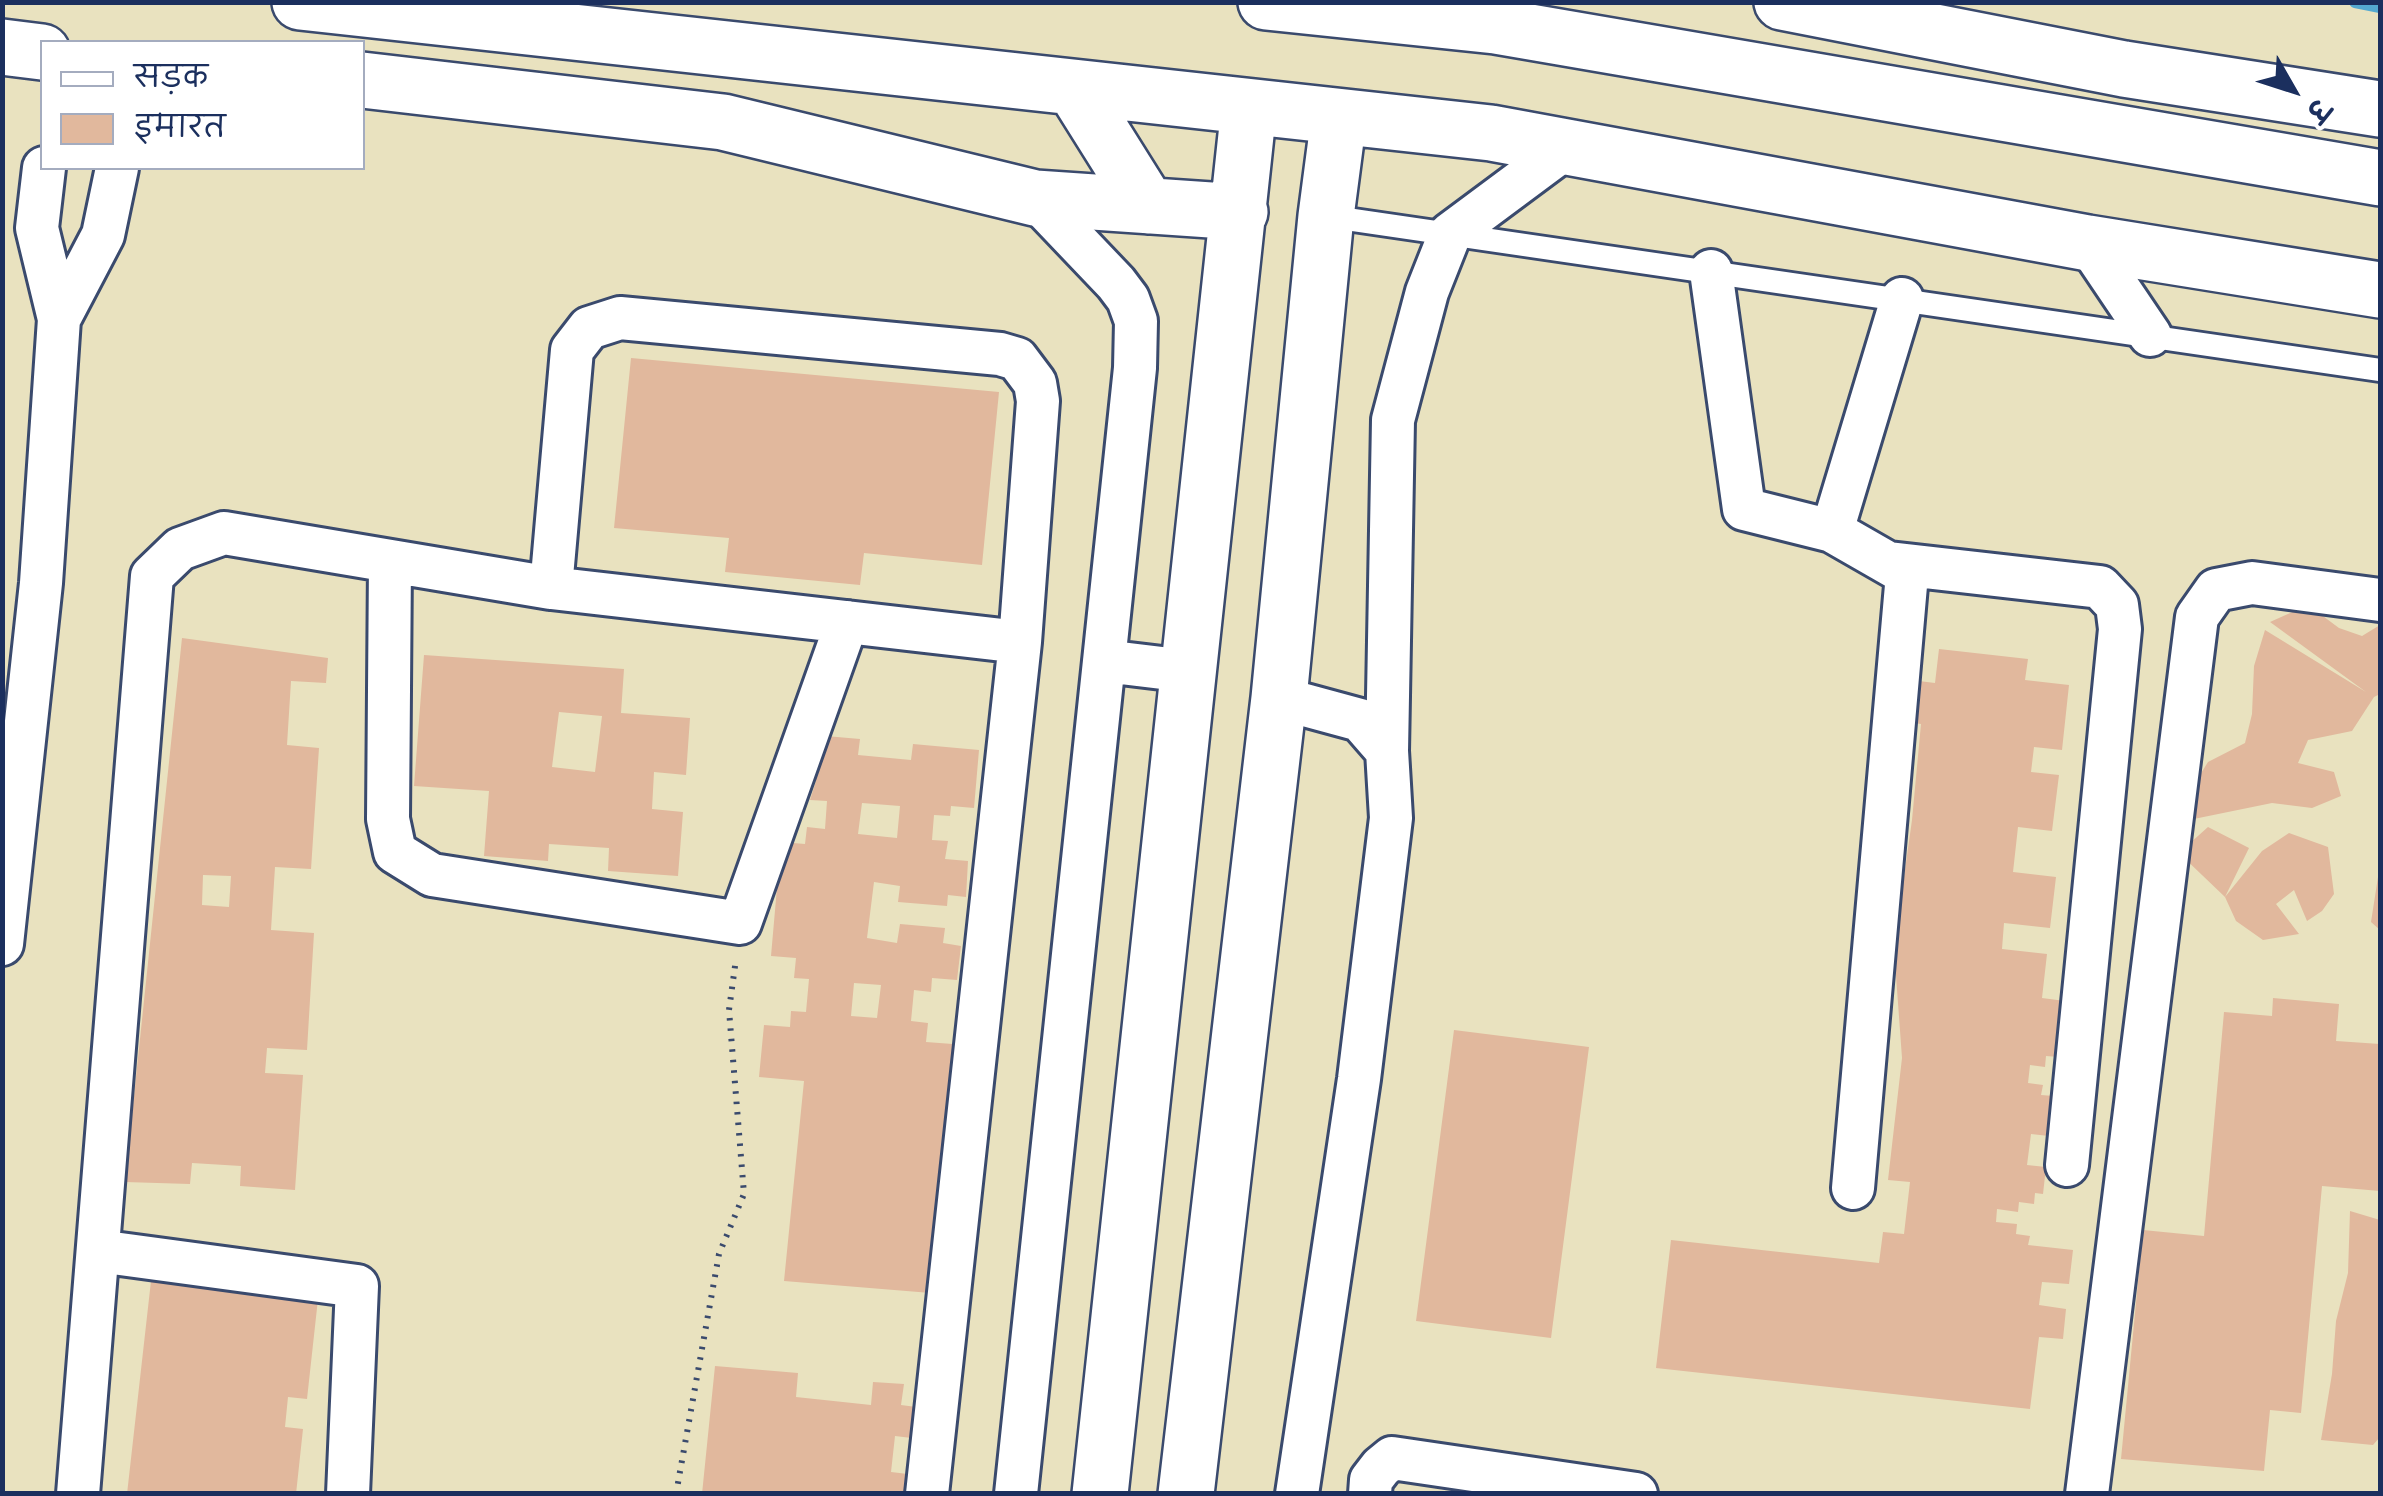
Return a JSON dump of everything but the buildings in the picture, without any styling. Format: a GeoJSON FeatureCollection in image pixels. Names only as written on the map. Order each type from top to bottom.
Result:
{"type":"FeatureCollection","features":[{"type":"Feature","properties":{"kind":"street"},"geometry":{"type":"LineString","coordinates":[[300,2],[1491,133],[2088,244],[2380,290]]}},
{"type":"Feature","properties":{"kind":"street"},"geometry":{"type":"LineString","coordinates":[[1266,2],[1495,26],[2380,178]]}},
{"type":"Feature","properties":{"kind":"street"},"geometry":{"type":"LineString","coordinates":[[1782,2],[2124,68],[2380,109]]}},
{"type":"Feature","properties":{"kind":"street"},"geometry":{"type":"LineString","coordinates":[[2,48],[40,52]]}},
{"type":"Feature","properties":{"kind":"street"},"geometry":{"type":"LineString","coordinates":[[723,122],[823,61]]}},
{"type":"Feature","properties":{"kind":"street"},"geometry":{"type":"LineString","coordinates":[[365,80],[723,122],[1035,198],[1240,212]]}},
{"type":"Feature","properties":{"kind":"street"},"geometry":{"type":"LineString","coordinates":[[1074,88],[1148,206]]}},
{"type":"Feature","properties":{"kind":"street"},"geometry":{"type":"LineString","coordinates":[[1100,1494],[1250,107]]}},
{"type":"Feature","properties":{"kind":"street"},"geometry":{"type":"LineString","coordinates":[[1186,1494],[1279,698],[1339,117]]}},
{"type":"Feature","properties":{"kind":"street"},"geometry":{"type":"LineString","coordinates":[[1297,1494],[1391,818],[1388,751],[1393,420],[1427,292],[1450,234],[1567,148]]}},
{"type":"Feature","properties":{"kind":"street"},"geometry":{"type":"LineString","coordinates":[[44,170],[37,228],[59,319]]}},
{"type":"Feature","properties":{"kind":"street"},"geometry":{"type":"LineString","coordinates":[[2,944],[22,579],[59,319],[103,235],[116,170]]}},
{"type":"Feature","properties":{"kind":"street"},"geometry":{"type":"LineString","coordinates":[[1016,1494],[1135,368],[1136,322],[1116,283],[1035,198]]}},
{"type":"Feature","properties":{"kind":"street"},"geometry":{"type":"LineString","coordinates":[[2088,244],[2150,335]]}},
{"type":"Feature","properties":{"kind":"street"},"geometry":{"type":"LineString","coordinates":[[1711,271],[1744,508],[1832,531],[1907,574],[1853,1188]]}},
{"type":"Feature","properties":{"kind":"street"},"geometry":{"type":"LineString","coordinates":[[1832,531],[1902,299]]}},
{"type":"Feature","properties":{"kind":"street"},"geometry":{"type":"LineString","coordinates":[[552,588],[572,350],[589,328],[620,318],[1000,354],[1017,360],[1036,383],[1038,401],[1020,642],[927,1494]]}},
{"type":"Feature","properties":{"kind":"street"},"geometry":{"type":"LineString","coordinates":[[78,1494],[152,576],[180,549],[224,533],[552,588],[1020,642]]}},
{"type":"Feature","properties":{"kind":"street"},"geometry":{"type":"LineString","coordinates":[[390,561],[388,819],[394,852],[432,874],[740,923],[847,622]]}},
{"type":"Feature","properties":{"kind":"street"},"geometry":{"type":"LineString","coordinates":[[1888,564],[2100,586],[2117,605],[2120,629],[2067,1165]]}},
{"type":"Feature","properties":{"kind":"street"},"geometry":{"type":"LineString","coordinates":[[2087,1494],[2198,617],[2216,590],[2252,583],[2380,600]]}},
{"type":"Feature","properties":{"kind":"street"},"geometry":{"type":"LineString","coordinates":[[1104,661],[1187,671]]}},
{"type":"Feature","properties":{"kind":"street"},"geometry":{"type":"LineString","coordinates":[[1279,698],[1360,720],[1388,751]]}},
{"type":"Feature","properties":{"kind":"street"},"geometry":{"type":"LineString","coordinates":[[98,1251],[357,1286],[348,1494]]}},
{"type":"Feature","properties":{"kind":"street"},"geometry":{"type":"LineString","coordinates":[[1370,1494],[1371,1480],[1392,1458],[1636,1494]]}},
{"type":"Feature","properties":{"kind":"lane"},"geometry":{"type":"LineString","coordinates":[[1326,216],[2380,370]]}},
{"type":"Feature","properties":{"kind":"path"},"geometry":{"type":"LineString","coordinates":[[676,1494],[720,1254],[744,1194],[730,1010],[740,923]]}},
{"type":"Feature","properties":{"kind":"waterway"},"geometry":{"type":"LineString","coordinates":[[2355,2],[2380,7]]}}]}
